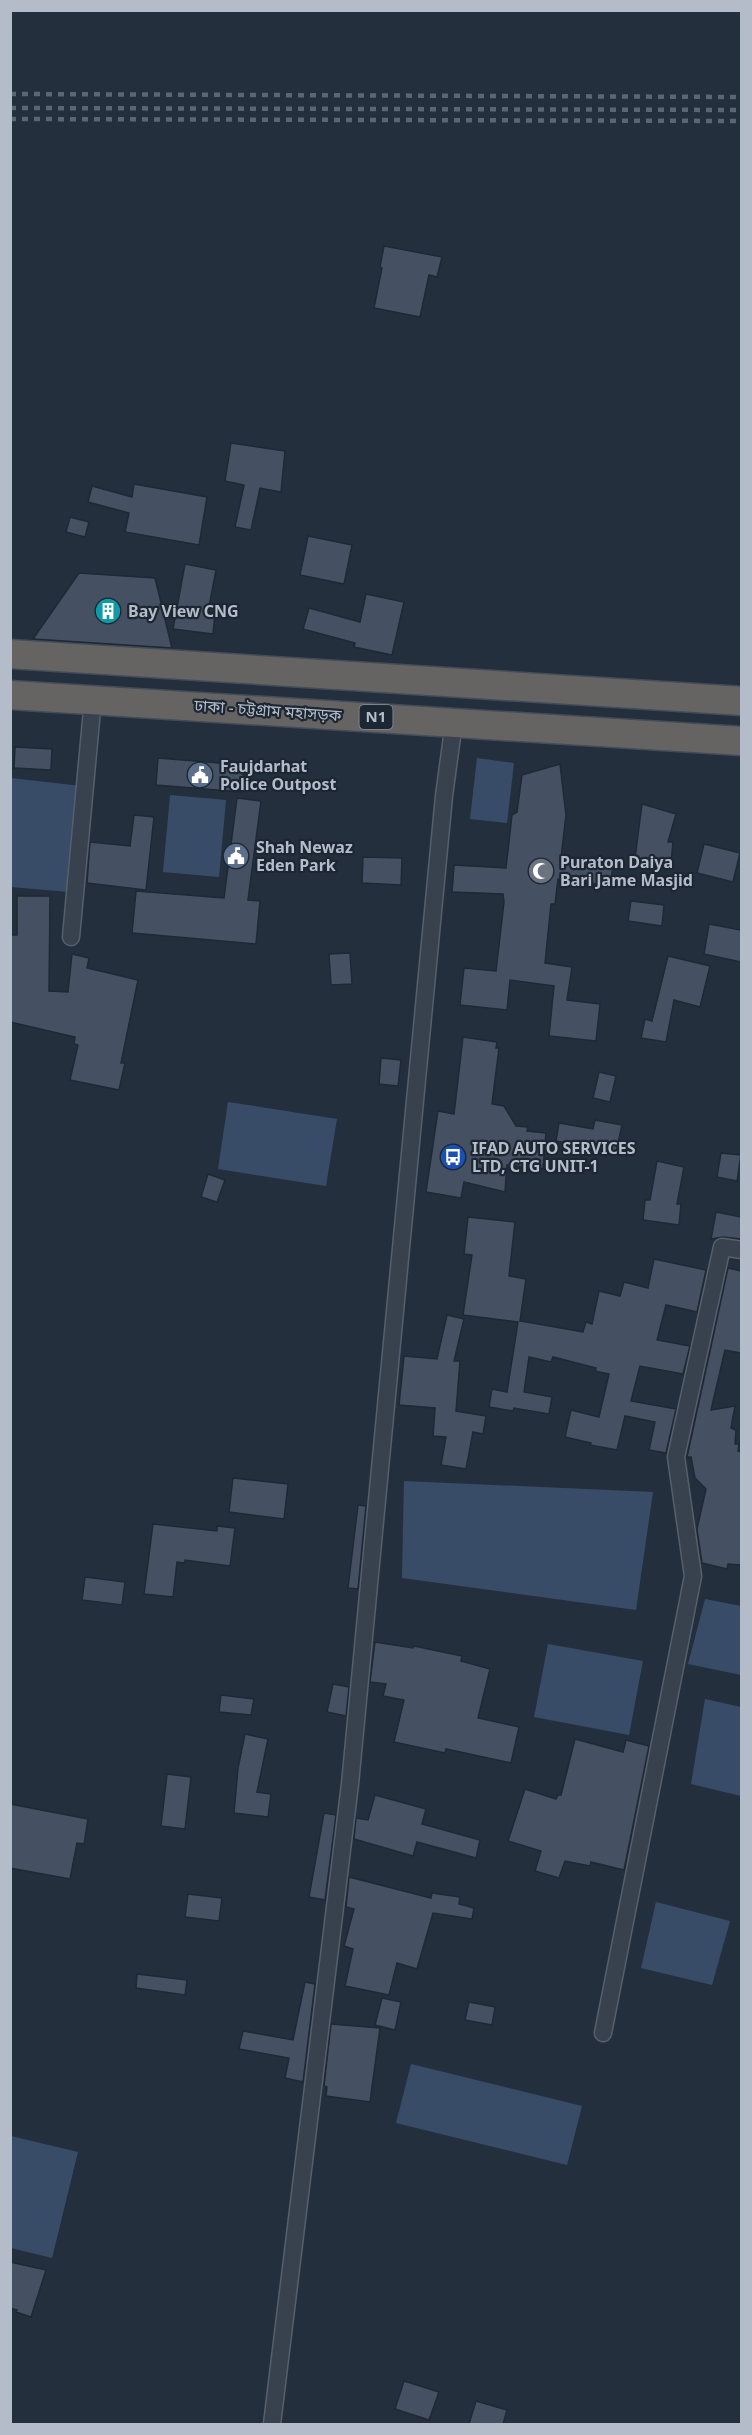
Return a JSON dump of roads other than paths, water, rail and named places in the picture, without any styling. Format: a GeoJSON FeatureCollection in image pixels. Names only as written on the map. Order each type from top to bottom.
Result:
{"type":"FeatureCollection","features":[{"type":"Feature","properties":{"kind":"highway"},"geometry":{"type":"LineString","coordinates":[[10,654],[741,701]]}},
{"type":"Feature","properties":{"kind":"highway","name":"ঢাকা - চট্টগ্রাম মহাসড়ক"},"geometry":{"type":"LineString","coordinates":[[10,695],[741,741]]}},
{"type":"Feature","properties":{"kind":"street"},"geometry":{"type":"LineString","coordinates":[[71,937],[93,699]]}},
{"type":"Feature","properties":{"kind":"street"},"geometry":{"type":"LineString","coordinates":[[272,2424],[350,1785],[444,796],[454,722]]}},
{"type":"Feature","properties":{"kind":"street"},"geometry":{"type":"LineString","coordinates":[[603,2033],[693,1576],[676,1457],[722,1246],[741,1250]]}},
{"type":"Feature","properties":{"kind":"water"},"geometry":{"type":"Polygon","coordinates":[[[477,758],[514,763],[507,823],[470,819],[477,758]]]}},
{"type":"Feature","properties":{"kind":"water"},"geometry":{"type":"Polygon","coordinates":[[[11,778],[81,786],[69,892],[11,887],[11,778]]]}},
{"type":"Feature","properties":{"kind":"water"},"geometry":{"type":"Polygon","coordinates":[[[170,795],[226,800],[219,877],[163,872],[170,795]]]}},
{"type":"Feature","properties":{"kind":"water"},"geometry":{"type":"Polygon","coordinates":[[[228,1102],[337,1119],[326,1186],[218,1169],[228,1102]]]}},
{"type":"Feature","properties":{"kind":"water"},"geometry":{"type":"Polygon","coordinates":[[[404,1481],[653,1492],[636,1610],[402,1578],[404,1481]]]}},
{"type":"Feature","properties":{"kind":"water"},"geometry":{"type":"Polygon","coordinates":[[[705,1599],[741,1606],[741,1675],[688,1664],[705,1599]]]}},
{"type":"Feature","properties":{"kind":"water"},"geometry":{"type":"Polygon","coordinates":[[[548,1644],[643,1661],[629,1735],[534,1717],[548,1644]]]}},
{"type":"Feature","properties":{"kind":"water"},"geometry":{"type":"Polygon","coordinates":[[[705,1699],[741,1707],[741,1796],[691,1784],[705,1699]]]}},
{"type":"Feature","properties":{"kind":"water"},"geometry":{"type":"Polygon","coordinates":[[[656,1902],[730,1921],[712,1985],[641,1968],[656,1902]]]}},
{"type":"Feature","properties":{"kind":"water"},"geometry":{"type":"Polygon","coordinates":[[[411,2064],[582,2106],[567,2165],[396,2123],[411,2064]]]}},
{"type":"Feature","properties":{"kind":"water"},"geometry":{"type":"Polygon","coordinates":[[[11,2136],[78,2152],[52,2258],[11,2248],[11,2136]]]}},
{"type":"Feature","properties":{"kind":"railway"},"geometry":{"type":"LineString","coordinates":[[10,94],[742,97]]}},
{"type":"Feature","properties":{"kind":"railway"},"geometry":{"type":"LineString","coordinates":[[10,108],[742,110]]}},
{"type":"Feature","properties":{"kind":"railway"},"geometry":{"type":"LineString","coordinates":[[10,119],[742,121]]}},
{"type":"Feature","properties":{"kind":"place","name":"Bay View CNG"},"geometry":{"type":"Point","coordinates":[108,611]}},
{"type":"Feature","properties":{"kind":"place","name":"Faujdarhat Police Outpost"},"geometry":{"type":"Point","coordinates":[200,775]}},
{"type":"Feature","properties":{"kind":"place","name":"Shah Newaz Eden Park"},"geometry":{"type":"Point","coordinates":[236,856]}},
{"type":"Feature","properties":{"kind":"place","name":"Puraton Daiya Bari Jame Masjid"},"geometry":{"type":"Point","coordinates":[541,871]}},
{"type":"Feature","properties":{"kind":"place","name":"IFAD AUTO SERVICES LTD, CTG UNIT-1"},"geometry":{"type":"Point","coordinates":[453,1157]}}]}
